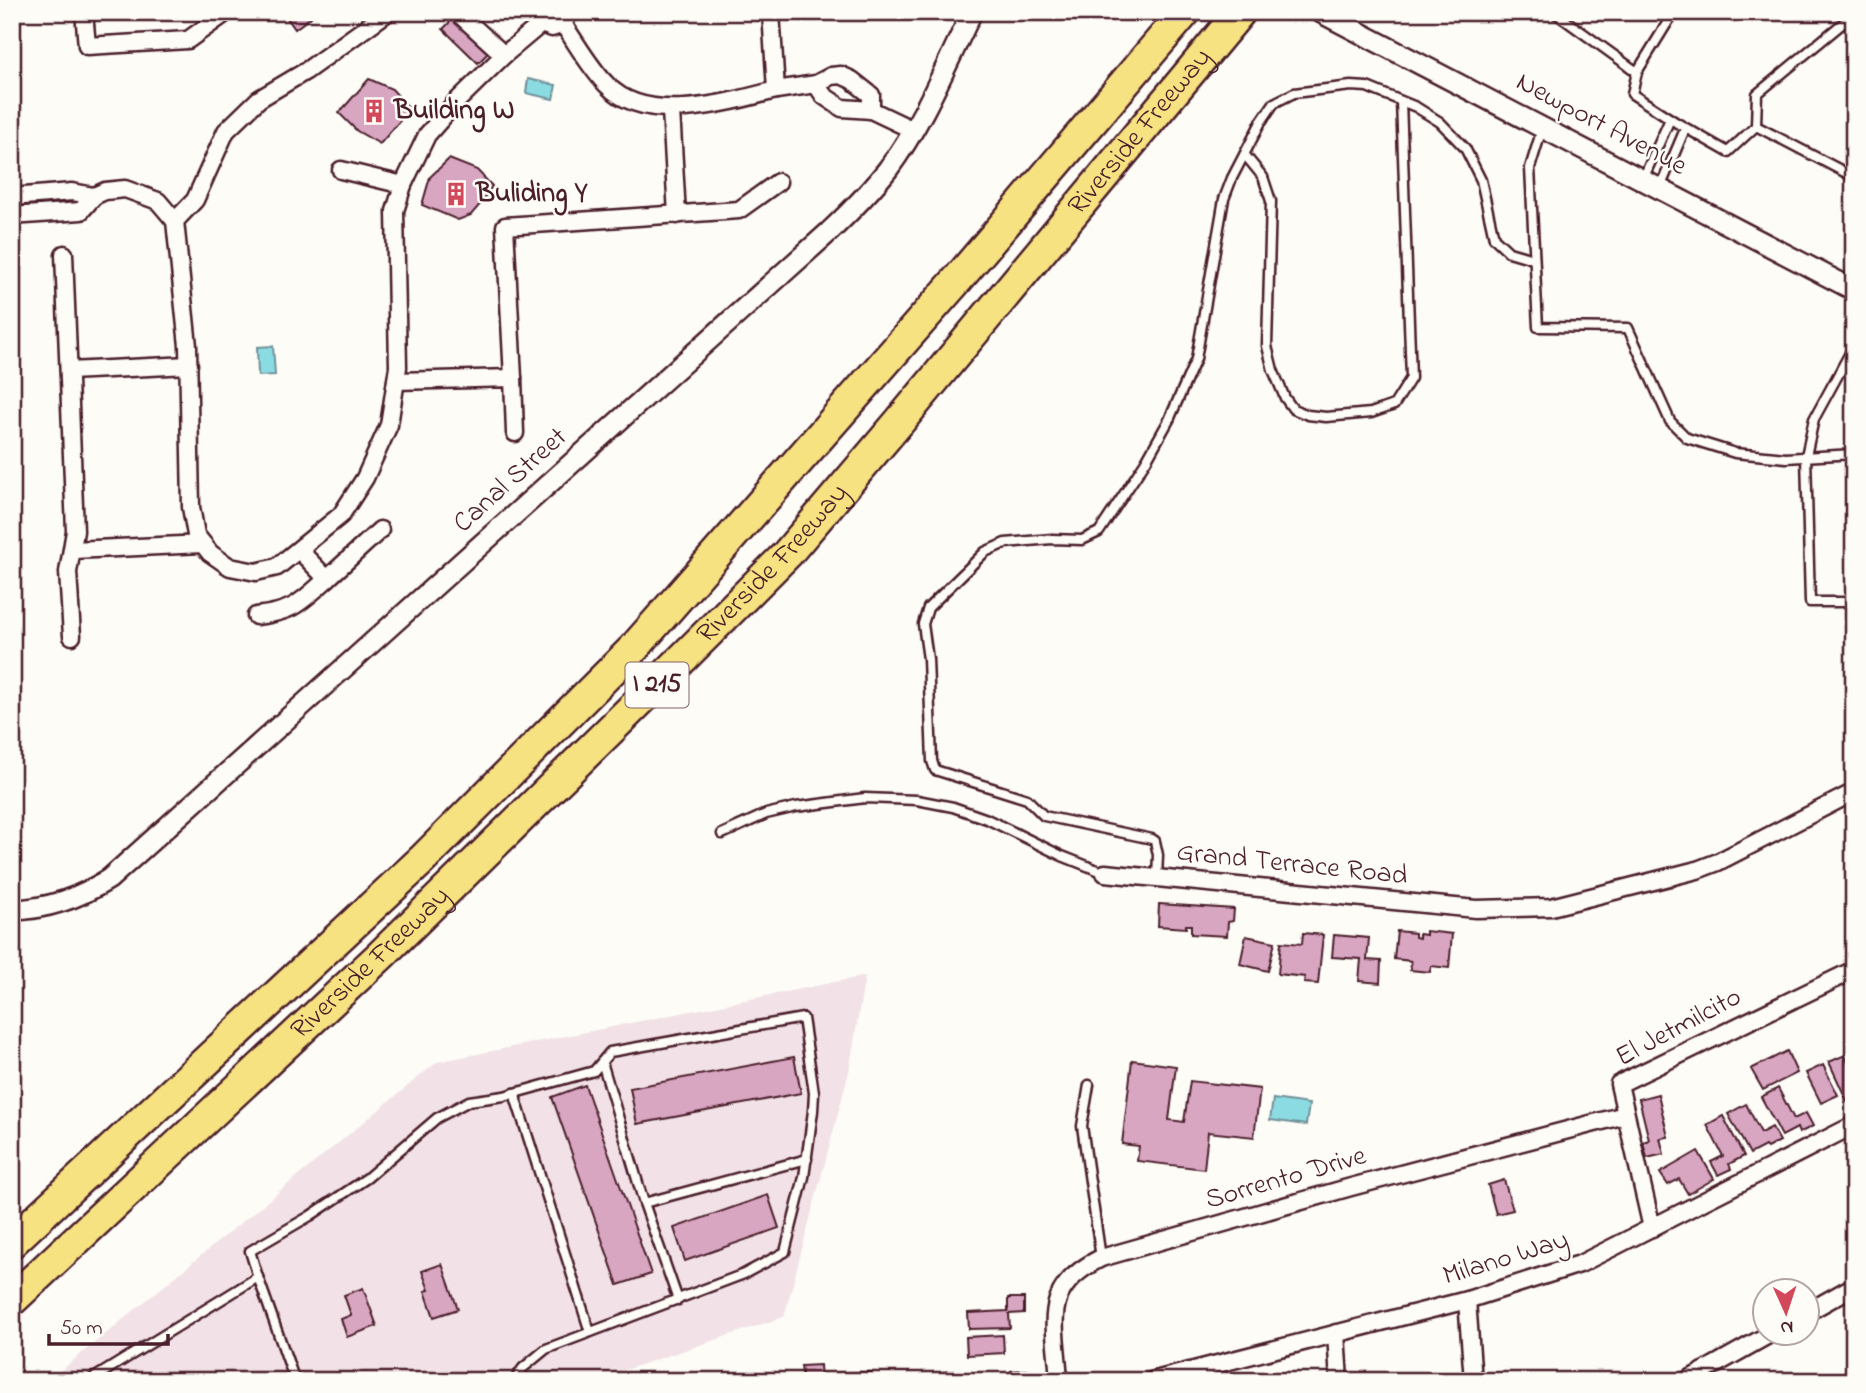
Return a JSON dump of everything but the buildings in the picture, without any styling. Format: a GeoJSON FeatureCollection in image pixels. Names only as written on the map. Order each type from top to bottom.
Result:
{"type":"FeatureCollection","features":[{"type":"Feature","properties":{"kind":"highway","name":"Riverside Freeway"},"geometry":{"type":"LineString","coordinates":[[12,1242],[422,860],[635,648],[958,279],[1185,12]]}},
{"type":"Feature","properties":{"kind":"highway","name":"Riverside Freeway"},"geometry":{"type":"LineString","coordinates":[[12,1300],[381,955],[787,554],[1240,12]]}},
{"type":"Feature","properties":{"kind":"street"},"geometry":{"type":"LineString","coordinates":[[84,12],[87,46],[188,40],[228,12]]}},
{"type":"Feature","properties":{"kind":"street"},"geometry":{"type":"LineString","coordinates":[[175,221],[195,200],[226,131],[259,99],[306,71],[388,12]]}},
{"type":"Feature","properties":{"kind":"street"},"geometry":{"type":"LineString","coordinates":[[457,12],[504,55]]}},
{"type":"Feature","properties":{"kind":"street"},"geometry":{"type":"LineString","coordinates":[[771,12],[776,90]]}},
{"type":"Feature","properties":{"kind":"street","name":"Canal Street"},"geometry":{"type":"LineString","coordinates":[[12,909],[33,909],[64,902],[87,893],[109,879],[829,232],[861,202],[889,168],[913,131],[972,12]]}},
{"type":"Feature","properties":{"kind":"street","name":"Newport Avenue"},"geometry":{"type":"LineString","coordinates":[[1321,12],[1854,290]]}},
{"type":"Feature","properties":{"kind":"street"},"geometry":{"type":"LineString","coordinates":[[12,216],[81,211],[94,196],[105,191],[125,189],[158,201],[175,221],[189,365],[191,507],[196,535],[210,552],[230,567],[256,572],[277,567],[341,515],[365,478],[389,425],[398,367],[395,211],[403,185],[427,135],[538,18],[552,28],[566,18],[608,87],[640,106],[671,110],[816,84],[831,76],[841,75],[871,95],[871,110]]}},
{"type":"Feature","properties":{"kind":"street"},"geometry":{"type":"LineString","coordinates":[[816,84],[824,96],[842,108],[871,110],[913,131]]}},
{"type":"Feature","properties":{"kind":"street"},"geometry":{"type":"LineString","coordinates":[[671,110],[677,215]]}},
{"type":"Feature","properties":{"kind":"street"},"geometry":{"type":"LineString","coordinates":[[341,170],[403,185]]}},
{"type":"Feature","properties":{"kind":"street"},"geometry":{"type":"LineString","coordinates":[[515,433],[505,226],[739,210],[778,182]]}},
{"type":"Feature","properties":{"kind":"street"},"geometry":{"type":"LineString","coordinates":[[12,197],[72,192],[94,196]]}},
{"type":"Feature","properties":{"kind":"street"},"geometry":{"type":"LineString","coordinates":[[64,254],[75,531],[68,572],[72,636]]}},
{"type":"Feature","properties":{"kind":"street"},"geometry":{"type":"LineString","coordinates":[[69,371],[189,365]]}},
{"type":"Feature","properties":{"kind":"street"},"geometry":{"type":"LineString","coordinates":[[396,381],[513,378]]}},
{"type":"Feature","properties":{"kind":"street"},"geometry":{"type":"LineString","coordinates":[[256,616],[282,613],[302,601],[380,530]]}},
{"type":"Feature","properties":{"kind":"street"},"geometry":{"type":"LineString","coordinates":[[73,550],[204,544]]}},
{"type":"Feature","properties":{"kind":"street"},"geometry":{"type":"LineString","coordinates":[[299,550],[327,579]]}},
{"type":"Feature","properties":{"kind":"street","name":"Grand Terrace Road"},"geometry":{"type":"LineString","coordinates":[[1105,873],[1476,909],[1550,907],[1697,870],[1739,853],[1854,792]]}},
{"type":"Feature","properties":{"kind":"street","name":"El Jetmilcito"},"geometry":{"type":"LineString","coordinates":[[1652,1228],[1619,1084],[1854,971]]}},
{"type":"Feature","properties":{"kind":"street","name":"Sorrento Drive"},"geometry":{"type":"LineString","coordinates":[[1059,1381],[1055,1311],[1057,1296],[1069,1279],[1101,1258],[1351,1187],[1625,1115]]}},
{"type":"Feature","properties":{"kind":"street","name":"Milano Way"},"geometry":{"type":"LineString","coordinates":[[1151,1381],[1205,1374],[1336,1334],[1466,1300],[1580,1264],[1854,1125]]}},
{"type":"Feature","properties":{"kind":"street"},"geometry":{"type":"LineString","coordinates":[[1820,1306],[1854,1286]]}},
{"type":"Feature","properties":{"kind":"street"},"geometry":{"type":"LineString","coordinates":[[1466,1300],[1473,1381]]}},
{"type":"Feature","properties":{"kind":"street"},"geometry":{"type":"LineString","coordinates":[[1336,1334],[1339,1381]]}},
{"type":"Feature","properties":{"kind":"street"},"geometry":{"type":"LineString","coordinates":[[1686,1381],[1750,1345]]}},
{"type":"Feature","properties":{"kind":"lane"},"geometry":{"type":"LineString","coordinates":[[1554,12],[1637,72]]}},
{"type":"Feature","properties":{"kind":"lane"},"geometry":{"type":"LineString","coordinates":[[1674,12],[1637,72],[1632,94],[1685,129],[1728,152],[1756,126],[1757,94],[1854,14]]}},
{"type":"Feature","properties":{"kind":"lane"},"geometry":{"type":"LineString","coordinates":[[1157,878],[1157,848],[1152,839],[1044,816],[1027,799],[935,770],[932,761],[928,659],[923,624],[928,608],[985,552],[1005,542],[1052,538],[1082,540],[1099,532],[1146,461],[1169,420],[1196,359],[1224,199],[1261,122],[1274,103],[1284,96],[1352,86],[1367,87],[1416,107],[1440,122],[1465,148],[1481,180],[1494,238],[1509,252],[1533,259]]}},
{"type":"Feature","properties":{"kind":"lane"},"geometry":{"type":"LineString","coordinates":[[1245,155],[1263,177],[1271,201],[1267,346],[1273,370],[1285,398],[1293,409],[1308,415],[1326,417],[1371,413],[1394,405],[1411,378],[1401,101]]}},
{"type":"Feature","properties":{"kind":"lane"},"geometry":{"type":"LineString","coordinates":[[1651,183],[1670,119]]}},
{"type":"Feature","properties":{"kind":"lane"},"geometry":{"type":"LineString","coordinates":[[1543,126],[1530,168],[1538,327],[1628,328],[1670,421],[1687,438],[1735,453],[1786,458],[1854,454]]}},
{"type":"Feature","properties":{"kind":"lane"},"geometry":{"type":"LineString","coordinates":[[1756,126],[1853,175]]}},
{"type":"Feature","properties":{"kind":"lane"},"geometry":{"type":"LineString","coordinates":[[1651,183],[1685,129]]}},
{"type":"Feature","properties":{"kind":"lane"},"geometry":{"type":"LineString","coordinates":[[1854,355],[1850,353],[1814,419],[1806,456],[1810,602],[1854,602]]}},
{"type":"Feature","properties":{"kind":"lane","name":"Grand Terrace Road"},"geometry":{"type":"LineString","coordinates":[[722,834],[766,814],[796,807],[864,798],[917,800],[953,807],[987,820],[1062,856],[1105,873]]}},
{"type":"Feature","properties":{"kind":"lane"},"geometry":{"type":"LineString","coordinates":[[295,1381],[250,1251],[367,1178],[437,1118],[469,1101],[514,1093],[594,1071],[610,1052],[803,1018],[814,1093],[804,1177],[785,1252],[744,1274],[546,1349],[523,1368],[514,1381]]}},
{"type":"Feature","properties":{"kind":"lane"},"geometry":{"type":"LineString","coordinates":[[602,1062],[643,1203],[678,1300]]}},
{"type":"Feature","properties":{"kind":"lane"},"geometry":{"type":"LineString","coordinates":[[1089,1085],[1082,1126],[1101,1258]]}},
{"type":"Feature","properties":{"kind":"lane"},"geometry":{"type":"LineString","coordinates":[[514,1093],[590,1332]]}},
{"type":"Feature","properties":{"kind":"lane"},"geometry":{"type":"LineString","coordinates":[[643,1203],[807,1160]]}},
{"type":"Feature","properties":{"kind":"lane"},"geometry":{"type":"LineString","coordinates":[[89,1381],[258,1278]]}},
{"type":"Feature","properties":{"kind":"shaded area"},"geometry":{"type":"Polygon","coordinates":[[[865,976],[849,1072],[784,1317],[592,1381],[48,1381],[437,1062],[865,976]]]}},
{"type":"Feature","properties":{"kind":"water"},"geometry":{"type":"Polygon","coordinates":[[[528,79],[556,85],[553,99],[526,93],[528,79]]]}},
{"type":"Feature","properties":{"kind":"water"},"geometry":{"type":"Polygon","coordinates":[[[273,346],[275,375],[258,376],[257,347],[273,346]]]}},
{"type":"Feature","properties":{"kind":"water"},"geometry":{"type":"Polygon","coordinates":[[[1273,1099],[1309,1104],[1306,1125],[1270,1120],[1273,1099]]]}},
{"type":"Feature","properties":{"kind":"place","name":"Building W"},"geometry":{"type":"Point","coordinates":[374,111]}},
{"type":"Feature","properties":{"kind":"place","name":"Buliding Y"},"geometry":{"type":"Point","coordinates":[456,194]}}]}
